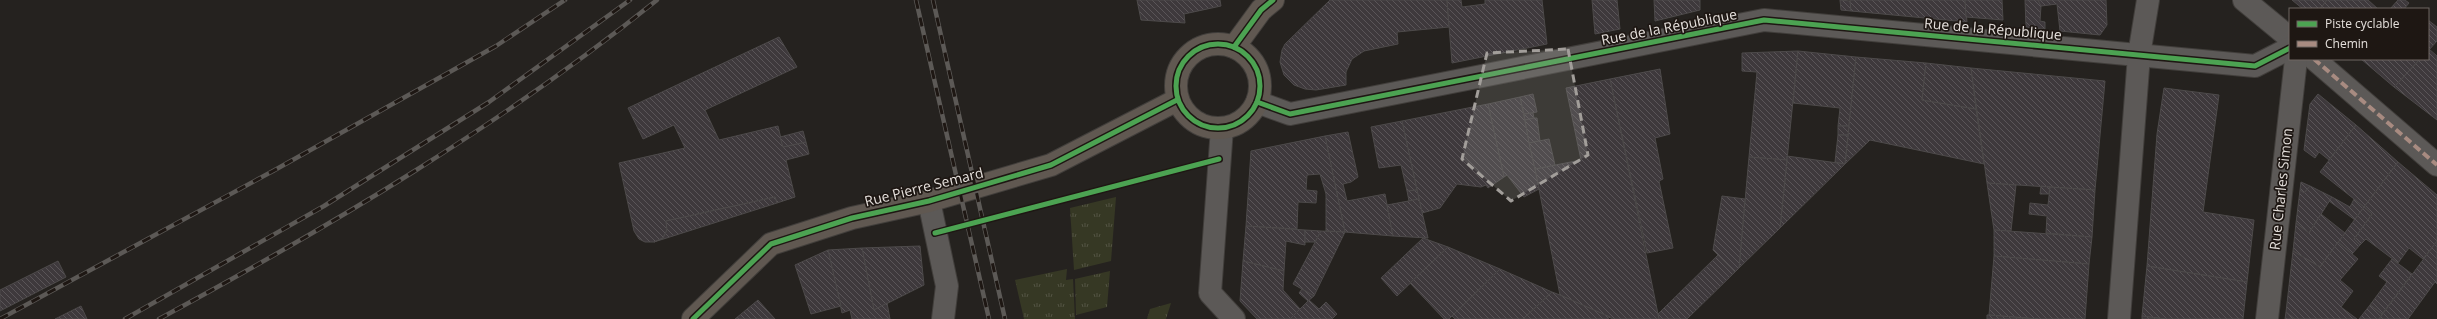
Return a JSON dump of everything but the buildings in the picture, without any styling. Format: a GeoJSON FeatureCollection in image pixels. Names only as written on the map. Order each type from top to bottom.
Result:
{"type":"FeatureCollection","features":[{"type":"Feature","properties":{"kind":"main road"},"geometry":{"type":"LineString","coordinates":[[1234,47],[1261,10],[1273,0]]}},
{"type":"Feature","properties":{"kind":"main road"},"geometry":{"type":"LineString","coordinates":[[1215,44],[1234,47],[1245,53],[1256,68],[1260,82],[1257,102],[1249,114],[1236,124],[1222,128],[1207,127],[1193,121],[1177,100],[1175,81],[1180,67],[1188,55],[1201,47],[1215,44]]}},
{"type":"Feature","properties":{"kind":"main road","name":"Rue Pierre Semard"},"geometry":{"type":"LineString","coordinates":[[693,319],[771,244],[852,218],[929,201],[1051,165],[1177,100]]}},
{"type":"Feature","properties":{"kind":"street"},"geometry":{"type":"LineString","coordinates":[[2119,319],[2139,55],[2148,0]]}},
{"type":"Feature","properties":{"kind":"street"},"geometry":{"type":"LineString","coordinates":[[2244,0],[2289,37]]}},
{"type":"Feature","properties":{"kind":"street","name":"Rue de la République"},"geometry":{"type":"LineString","coordinates":[[1257,102],[1290,114],[1764,20],[2256,66],[2289,49]]}},
{"type":"Feature","properties":{"kind":"street","name":"Rue Charles Simon"},"geometry":{"type":"LineString","coordinates":[[2267,319],[2296,60]]}},
{"type":"Feature","properties":{"kind":"street"},"geometry":{"type":"LineString","coordinates":[[2315,60],[2437,166]]}},
{"type":"Feature","properties":{"kind":"street"},"geometry":{"type":"LineString","coordinates":[[1222,128],[1210,293],[1234,319]]}},
{"type":"Feature","properties":{"kind":"street"},"geometry":{"type":"LineString","coordinates":[[929,201],[947,286],[943,319]]}},
{"type":"Feature","properties":{"kind":"highlighted area"},"geometry":{"type":"Polygon","coordinates":[[[1568,49],[1588,155],[1511,201],[1462,159],[1487,53],[1568,49]]]}},
{"type":"Feature","properties":{"kind":"green space"},"geometry":{"type":"Polygon","coordinates":[[[1116,197],[1111,261],[1074,270],[1070,208],[1116,197]]]}},
{"type":"Feature","properties":{"kind":"green space"},"geometry":{"type":"Polygon","coordinates":[[[1067,269],[1066,280],[1073,279],[1075,319],[1024,319],[1015,280],[1067,269]]]}},
{"type":"Feature","properties":{"kind":"green space"},"geometry":{"type":"Polygon","coordinates":[[[1110,271],[1107,307],[1076,315],[1075,279],[1110,271]]]}},
{"type":"Feature","properties":{"kind":"green space"},"geometry":{"type":"Polygon","coordinates":[[[1171,303],[1166,319],[1147,319],[1150,309],[1171,303]]]}},
{"type":"Feature","properties":{"kind":"railway"},"geometry":{"type":"LineString","coordinates":[[0,319],[273,171],[496,46],[565,0]]}},
{"type":"Feature","properties":{"kind":"railway"},"geometry":{"type":"LineString","coordinates":[[125,319],[324,206],[489,102],[630,0]]}},
{"type":"Feature","properties":{"kind":"railway"},"geometry":{"type":"LineString","coordinates":[[159,319],[224,284],[352,210],[415,171],[539,89],[657,0]]}},
{"type":"Feature","properties":{"kind":"railway"},"geometry":{"type":"LineString","coordinates":[[916,0],[989,319]]}},
{"type":"Feature","properties":{"kind":"railway"},"geometry":{"type":"LineString","coordinates":[[933,0],[1005,319]]}},
{"type":"Feature","properties":{"kind":"marked path"},"geometry":{"type":"LineString","coordinates":[[2315,60],[2437,165]]}},
{"type":"Feature","properties":{"kind":"cycle path"},"geometry":{"type":"LineString","coordinates":[[1234,47],[1261,10],[1273,0]]}},
{"type":"Feature","properties":{"kind":"cycle path"},"geometry":{"type":"LineString","coordinates":[[1257,102],[1290,114],[1764,20],[2255,66],[2289,49]]}},
{"type":"Feature","properties":{"kind":"cycle path"},"geometry":{"type":"LineString","coordinates":[[1218,44],[1234,47],[1248,56],[1257,70],[1260,86],[1257,102],[1248,116],[1234,125],[1218,128],[1202,125],[1188,116],[1179,102],[1176,86],[1179,70],[1188,56],[1202,47],[1218,44]]}},
{"type":"Feature","properties":{"kind":"cycle path"},"geometry":{"type":"LineString","coordinates":[[693,319],[771,244],[852,218],[929,201],[1051,165],[1177,100]]}},
{"type":"Feature","properties":{"kind":"cycle path"},"geometry":{"type":"LineString","coordinates":[[935,233],[1219,159]]}}]}
